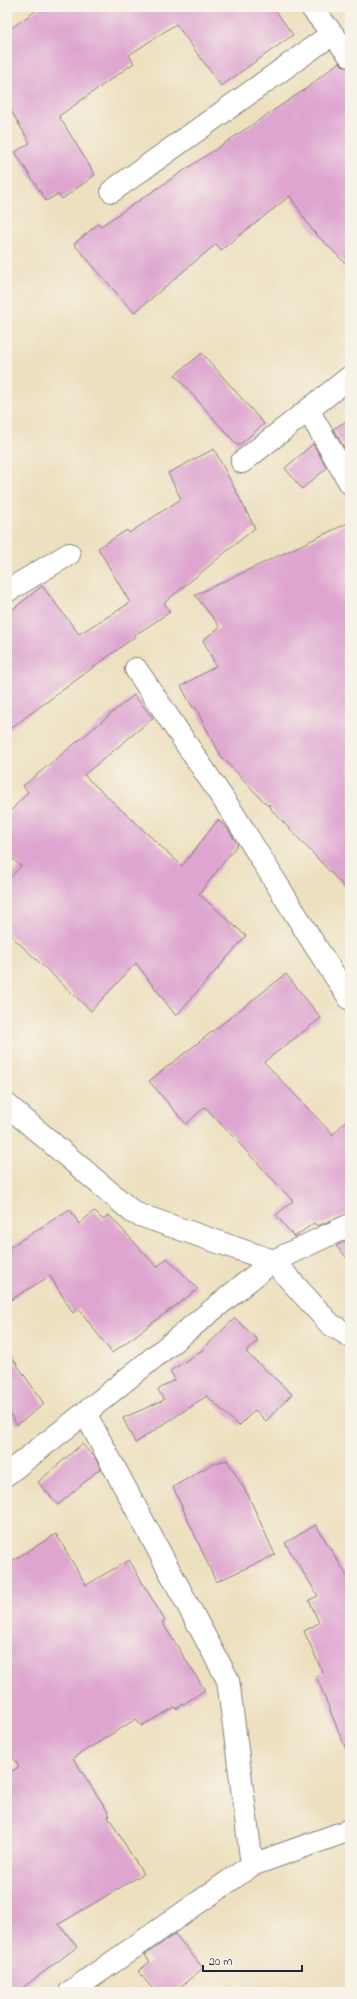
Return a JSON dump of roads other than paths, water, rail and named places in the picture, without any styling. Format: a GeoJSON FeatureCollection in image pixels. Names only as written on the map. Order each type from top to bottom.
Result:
{"type":"FeatureCollection","features":[{"type":"Feature","properties":{"kind":"street"},"geometry":{"type":"LineString","coordinates":[[310,7],[350,56]]}},
{"type":"Feature","properties":{"kind":"street"},"geometry":{"type":"LineString","coordinates":[[112,191],[332,34]]}},
{"type":"Feature","properties":{"kind":"street"},"geometry":{"type":"LineString","coordinates":[[242,462],[350,377]]}},
{"type":"Feature","properties":{"kind":"street"},"geometry":{"type":"LineString","coordinates":[[308,410],[350,483]]}},
{"type":"Feature","properties":{"kind":"street"},"geometry":{"type":"LineString","coordinates":[[7,591],[69,554]]}},
{"type":"Feature","properties":{"kind":"street"},"geometry":{"type":"LineString","coordinates":[[136,668],[236,818],[350,999]]}},
{"type":"Feature","properties":{"kind":"street"},"geometry":{"type":"LineString","coordinates":[[7,1105],[134,1213],[273,1261],[330,1324],[350,1336]]}},
{"type":"Feature","properties":{"kind":"street"},"geometry":{"type":"LineString","coordinates":[[7,1474],[273,1261],[350,1225]]}},
{"type":"Feature","properties":{"kind":"street"},"geometry":{"type":"LineString","coordinates":[[85,1413],[228,1680],[252,1865]]}},
{"type":"Feature","properties":{"kind":"street"},"geometry":{"type":"LineString","coordinates":[[70,1992],[252,1865],[350,1830]]}}]}
